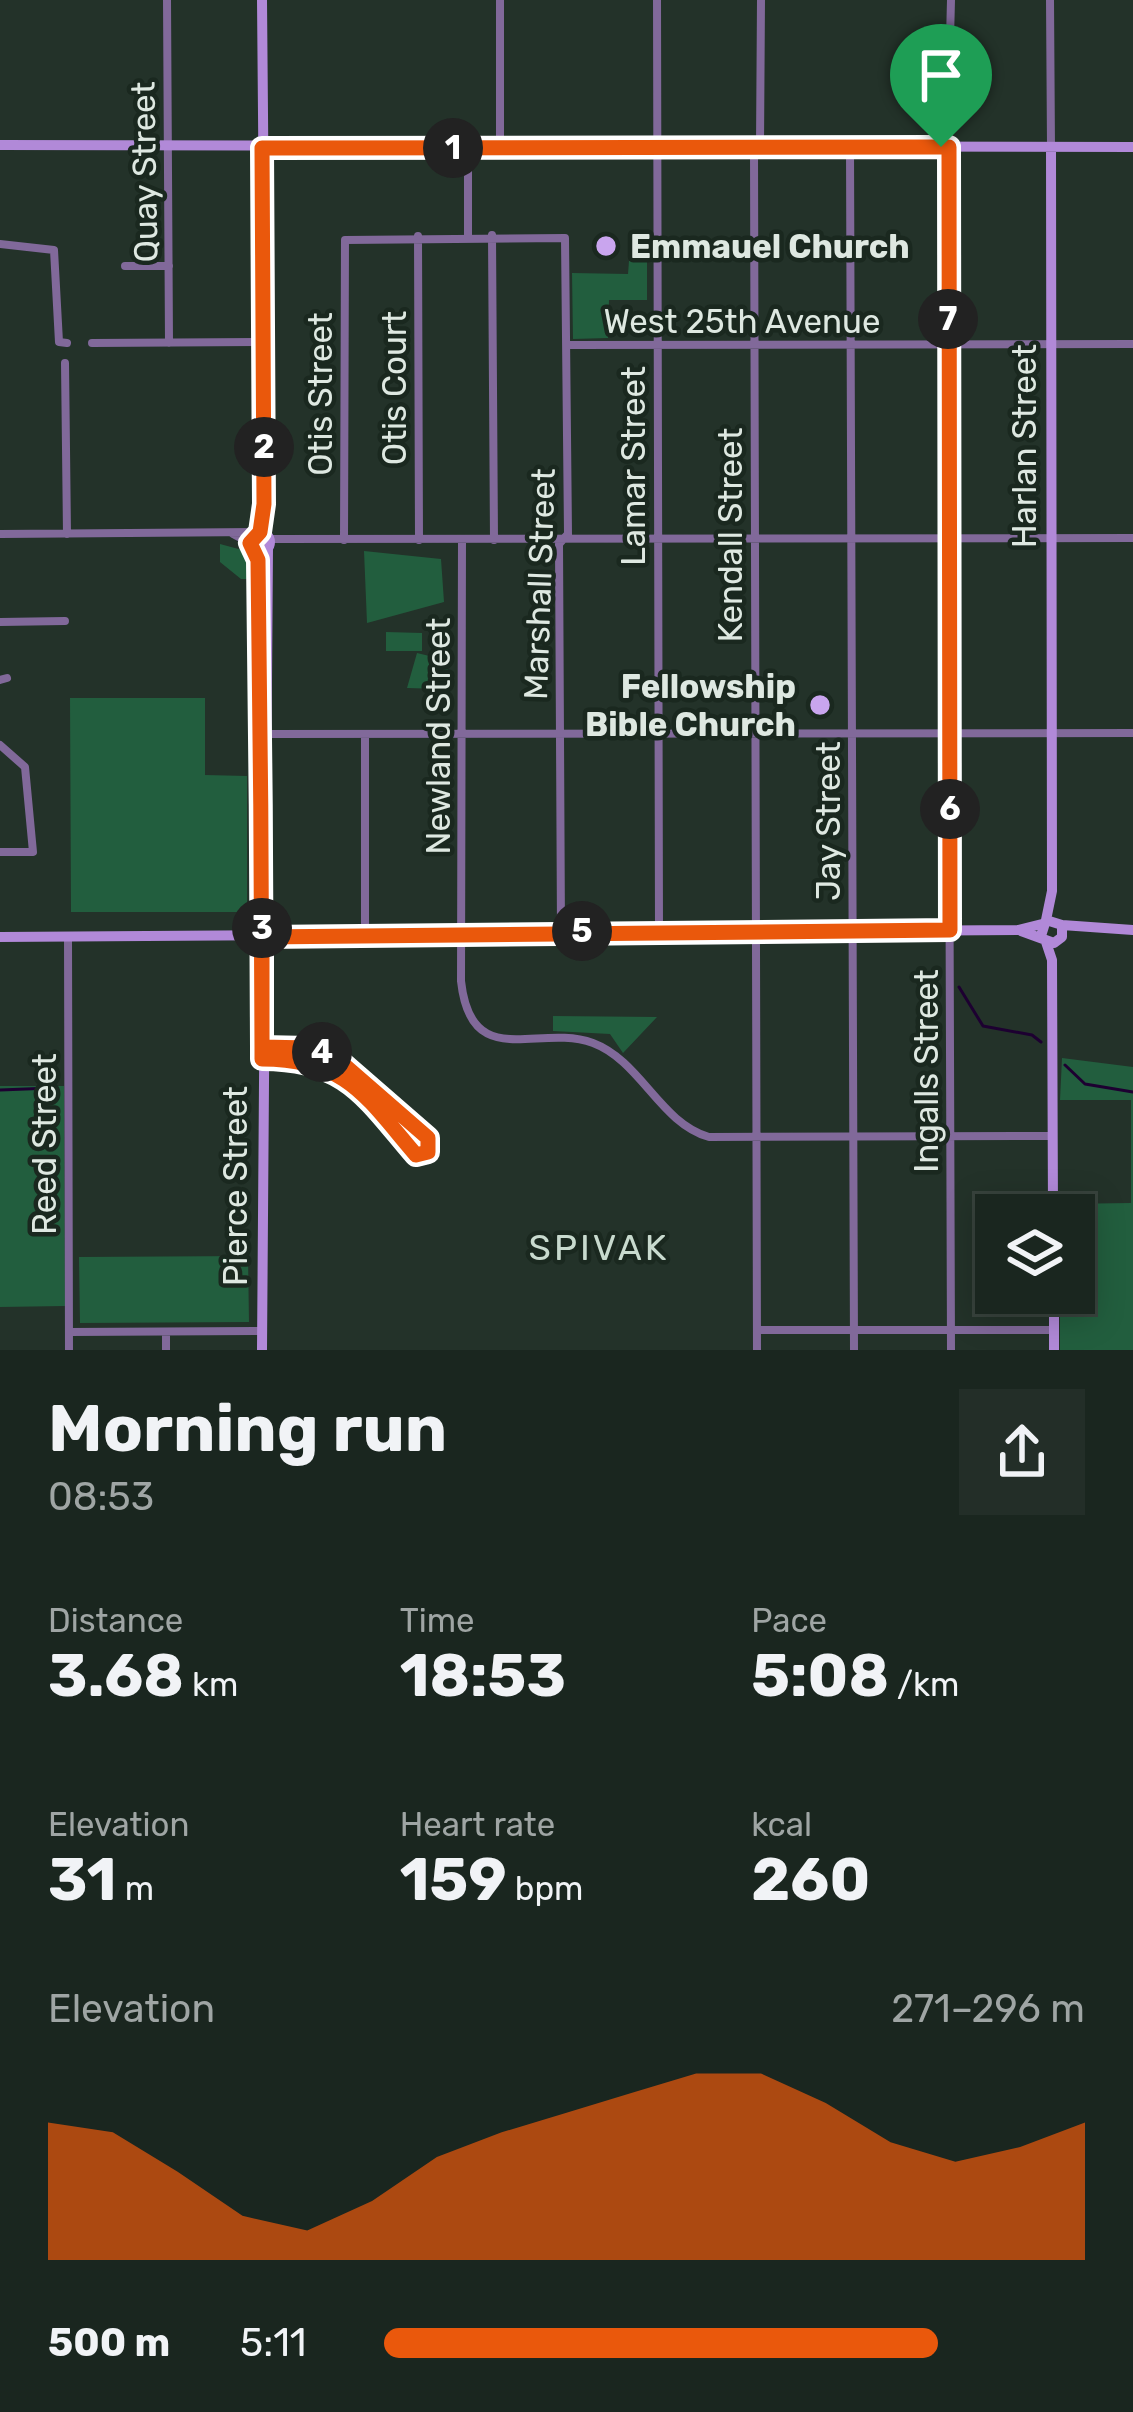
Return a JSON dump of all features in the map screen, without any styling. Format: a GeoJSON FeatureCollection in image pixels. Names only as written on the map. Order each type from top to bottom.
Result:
{"type":"FeatureCollection","features":[{"type":"Feature","properties":{"kind":"street","name":"Quay Street"},"geometry":{"type":"LineString","coordinates":[[167,0],[169,343]]}},
{"type":"Feature","properties":{"kind":"street","name":"Pierce Street"},"geometry":{"type":"LineString","coordinates":[[262,0],[262,1350]]}},
{"type":"Feature","properties":{"kind":"street"},"geometry":{"type":"LineString","coordinates":[[500,0],[500,148]]}},
{"type":"Feature","properties":{"kind":"street","name":"Lamar Street"},"geometry":{"type":"LineString","coordinates":[[657,0],[659,931]]}},
{"type":"Feature","properties":{"kind":"street","name":"Kendall Street"},"geometry":{"type":"LineString","coordinates":[[757,1350],[753,345],[761,0]]}},
{"type":"Feature","properties":{"kind":"street","name":"Ingalls Street"},"geometry":{"type":"LineString","coordinates":[[951,0],[951,1350]]}},
{"type":"Feature","properties":{"kind":"street","name":"Harlan Street"},"geometry":{"type":"LineString","coordinates":[[1050,0],[1053,1194]]}},
{"type":"Feature","properties":{"kind":"street"},"geometry":{"type":"LineString","coordinates":[[0,145],[1133,147]]}},
{"type":"Feature","properties":{"kind":"street"},"geometry":{"type":"LineString","coordinates":[[468,148],[469,236]]}},
{"type":"Feature","properties":{"kind":"street","name":"Jay Street"},"geometry":{"type":"LineString","coordinates":[[850,148],[854,1350]]}},
{"type":"Feature","properties":{"kind":"street"},"geometry":{"type":"LineString","coordinates":[[418,236],[492,235],[494,539]]}},
{"type":"Feature","properties":{"kind":"street","name":"Marshall Street"},"geometry":{"type":"LineString","coordinates":[[492,235],[565,238],[568,534],[562,540],[561,931]]}},
{"type":"Feature","properties":{"kind":"street","name":"Otis Street"},"geometry":{"type":"LineString","coordinates":[[344,540],[344,248],[351,236],[418,236]]}},
{"type":"Feature","properties":{"kind":"street","name":"Otis Court"},"geometry":{"type":"LineString","coordinates":[[418,236],[419,540]]}},
{"type":"Feature","properties":{"kind":"street"},"geometry":{"type":"LineString","coordinates":[[0,244],[54,250],[63,342]]}},
{"type":"Feature","properties":{"kind":"street"},"geometry":{"type":"LineString","coordinates":[[125,266],[169,266]]}},
{"type":"Feature","properties":{"kind":"street"},"geometry":{"type":"LineString","coordinates":[[92,343],[265,342]]}},
{"type":"Feature","properties":{"kind":"street","name":"West 25th Avenue"},"geometry":{"type":"LineString","coordinates":[[568,345],[1133,344]]}},
{"type":"Feature","properties":{"kind":"street"},"geometry":{"type":"LineString","coordinates":[[65,363],[67,534]]}},
{"type":"Feature","properties":{"kind":"street"},"geometry":{"type":"LineString","coordinates":[[0,534],[232,534],[262,541],[1133,538]]}},
{"type":"Feature","properties":{"kind":"street","name":"Newland Street"},"geometry":{"type":"LineString","coordinates":[[462,540],[463,1002],[477,1028],[507,1040],[588,1041],[607,1050],[690,1130],[709,1137],[756,1136]]}},
{"type":"Feature","properties":{"kind":"street"},"geometry":{"type":"LineString","coordinates":[[0,622],[65,621]]}},
{"type":"Feature","properties":{"kind":"street"},"geometry":{"type":"LineString","coordinates":[[263,734],[1133,733]]}},
{"type":"Feature","properties":{"kind":"street"},"geometry":{"type":"LineString","coordinates":[[365,734],[365,933]]}},
{"type":"Feature","properties":{"kind":"street"},"geometry":{"type":"LineString","coordinates":[[0,745],[26,767],[33,852],[0,852]]}},
{"type":"Feature","properties":{"kind":"street"},"geometry":{"type":"LineString","coordinates":[[0,937],[1133,930]]}},
{"type":"Feature","properties":{"kind":"street","name":"Reed Street"},"geometry":{"type":"LineString","coordinates":[[68,938],[69,1350]]}},
{"type":"Feature","properties":{"kind":"street"},"geometry":{"type":"LineString","coordinates":[[309,1048],[342,1062],[428,1138],[429,1150],[413,1154],[406,1140],[331,1069],[262,1053],[309,1048]]}},
{"type":"Feature","properties":{"kind":"street"},"geometry":{"type":"LineString","coordinates":[[756,1136],[1053,1136]]}},
{"type":"Feature","properties":{"kind":"street"},"geometry":{"type":"LineString","coordinates":[[1054,1314],[1054,1350]]}},
{"type":"Feature","properties":{"kind":"street"},"geometry":{"type":"LineString","coordinates":[[757,1330],[1054,1330]]}},
{"type":"Feature","properties":{"kind":"street"},"geometry":{"type":"LineString","coordinates":[[69,1332],[262,1331]]}},
{"type":"Feature","properties":{"kind":"street"},"geometry":{"type":"LineString","coordinates":[[166,1332],[166,1350]]}},
{"type":"Feature","properties":{"kind":"green space"},"geometry":{"type":"Polygon","coordinates":[[[629,261],[647,261],[647,300],[609,300],[608,338],[573,339],[572,273],[628,274],[629,261]]]}},
{"type":"Feature","properties":{"kind":"green space"},"geometry":{"type":"Polygon","coordinates":[[[220,544],[246,551],[250,579],[241,579],[220,562],[220,544]]]}},
{"type":"Feature","properties":{"kind":"green space"},"geometry":{"type":"Polygon","coordinates":[[[364,551],[441,559],[444,602],[367,623],[364,551]]]}},
{"type":"Feature","properties":{"kind":"green space"},"geometry":{"type":"Polygon","coordinates":[[[386,632],[422,633],[422,651],[386,651],[386,632]]]}},
{"type":"Feature","properties":{"kind":"green space"},"geometry":{"type":"Polygon","coordinates":[[[417,653],[446,660],[449,677],[441,689],[407,688],[417,653]]]}},
{"type":"Feature","properties":{"kind":"green space"},"geometry":{"type":"Polygon","coordinates":[[[70,698],[205,698],[205,775],[247,776],[247,912],[71,912],[70,698]]]}},
{"type":"Feature","properties":{"kind":"green space"},"geometry":{"type":"Polygon","coordinates":[[[553,1016],[657,1017],[623,1053],[610,1034],[553,1031],[553,1016]]]}},
{"type":"Feature","properties":{"kind":"green space"},"geometry":{"type":"Polygon","coordinates":[[[1062,1058],[1133,1067],[1133,1350],[1060,1350],[1060,1314],[1095,1314],[1095,1204],[1131,1203],[1131,1100],[1060,1100],[1062,1058]]]}},
{"type":"Feature","properties":{"kind":"green space"},"geometry":{"type":"Polygon","coordinates":[[[0,1086],[64,1086],[65,1306],[0,1307],[0,1086]]]}},
{"type":"Feature","properties":{"kind":"green space"},"geometry":{"type":"Polygon","coordinates":[[[248,1256],[249,1322],[80,1323],[79,1257],[248,1256]]]}},
{"type":"Feature","properties":{"kind":"waterway"},"geometry":{"type":"LineString","coordinates":[[959,987],[983,1026],[1032,1035],[1041,1042]]}},
{"type":"Feature","properties":{"kind":"waterway"},"geometry":{"type":"LineString","coordinates":[[1065,1065],[1085,1084],[1133,1092]]}},
{"type":"Feature","properties":{"kind":"waterway"},"geometry":{"type":"LineString","coordinates":[[0,1090],[52,1088]]}},
{"type":"Feature","properties":{"kind":"place","name":"Emmauel Church"},"geometry":{"type":"Point","coordinates":[606,246]}},
{"type":"Feature","properties":{"kind":"place","name":"Fellowship Bible Church"},"geometry":{"type":"Point","coordinates":[820,705]}},
{"type":"Feature","properties":{"kind":"district","name":"SPIVAK"},"geometry":{"type":"Point","coordinates":[599,1247]}},
{"type":"Feature","properties":{"kind":"route"},"geometry":{"type":"LineString","coordinates":[[941,147],[777,151],[262,148],[264,504],[260,532],[250,543],[258,560],[259,728],[264,766],[262,937],[262,1047],[262,1059],[307,1060],[336,1072],[406,1140],[412,1152],[422,1156],[428,1152],[428,1138],[348,1066],[316,1050],[262,1047],[262,947],[262,937],[950,930],[949,147],[941,147]]}}]}
